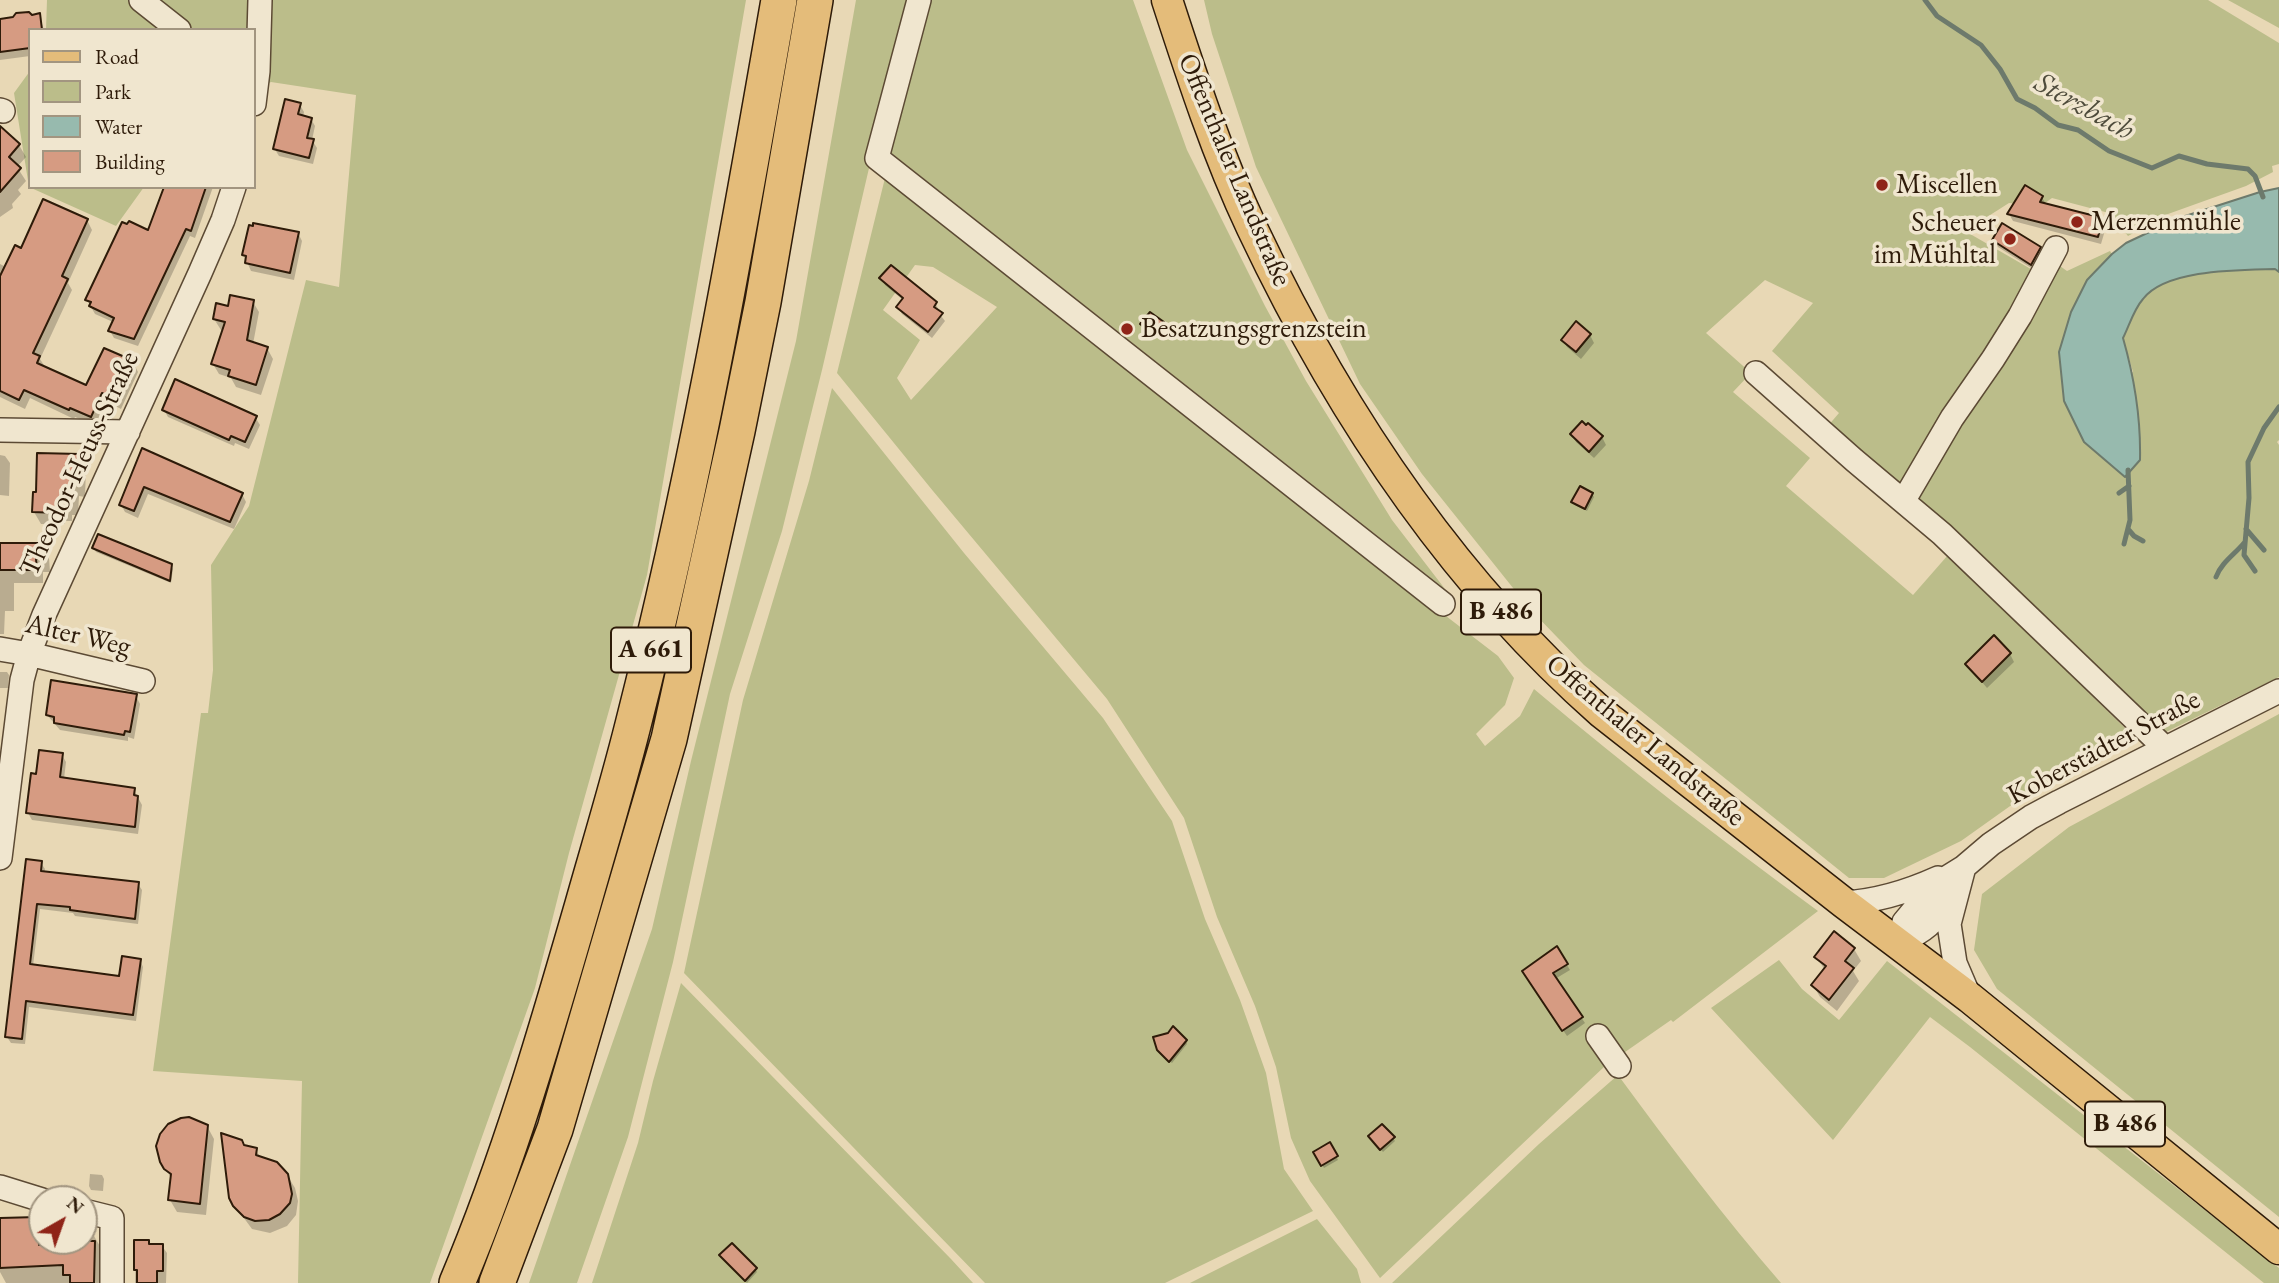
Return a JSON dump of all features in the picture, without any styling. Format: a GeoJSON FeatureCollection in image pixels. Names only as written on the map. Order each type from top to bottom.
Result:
{"type":"FeatureCollection","features":[{"type":"Feature","properties":{"kind":"highway","name":"A 661"},"geometry":{"type":"LineString","coordinates":[[457,1283],[519,1118],[557,996],[634,722],[662,607],[697,441],[779,0]]}},
{"type":"Feature","properties":{"kind":"highway","name":"A 661"},"geometry":{"type":"LineString","coordinates":[[496,1283],[555,1129],[668,739],[737,432],[815,0]]}},
{"type":"Feature","properties":{"kind":"main road","name":"Offenthaler Landstraße"},"geometry":{"type":"LineString","coordinates":[[1167,0],[1198,95],[1251,226],[1292,308],[1341,396],[1411,502],[1483,592],[1572,687],[1602,713],[1970,998],[2279,1249]]}},
{"type":"Feature","properties":{"kind":"street"},"geometry":{"type":"LineString","coordinates":[[141,0],[176,28]]}},
{"type":"Feature","properties":{"kind":"street"},"geometry":{"type":"LineString","coordinates":[[256,70],[260,0]]}},
{"type":"Feature","properties":{"kind":"street"},"geometry":{"type":"LineString","coordinates":[[919,0],[877,158],[1443,604]]}},
{"type":"Feature","properties":{"kind":"street","name":"Theodor-Heuss-Straße"},"geometry":{"type":"LineString","coordinates":[[0,858],[22,680],[29,654],[44,615],[216,237],[233,189]]}},
{"type":"Feature","properties":{"kind":"street"},"geometry":{"type":"LineString","coordinates":[[1904,500],[1952,418],[2015,325],[2056,248]]}},
{"type":"Feature","properties":{"kind":"street"},"geometry":{"type":"LineString","coordinates":[[1756,373],[1854,460],[1904,500],[2165,748]]}},
{"type":"Feature","properties":{"kind":"street"},"geometry":{"type":"LineString","coordinates":[[0,430],[128,432]]}},
{"type":"Feature","properties":{"kind":"street","name":"Alter Weg"},"geometry":{"type":"LineString","coordinates":[[0,649],[143,681]]}},
{"type":"Feature","properties":{"kind":"street","name":"Koberstädter Straße"},"geometry":{"type":"LineString","coordinates":[[1964,867],[1991,844],[2031,817],[2279,691]]}},
{"type":"Feature","properties":{"kind":"street"},"geometry":{"type":"LineString","coordinates":[[1844,903],[1868,902],[1890,897],[1964,867]]}},
{"type":"Feature","properties":{"kind":"street"},"geometry":{"type":"LineString","coordinates":[[1898,944],[1919,933],[1936,919],[1964,867]]}},
{"type":"Feature","properties":{"kind":"street"},"geometry":{"type":"LineString","coordinates":[[1964,867],[1949,924],[1955,963],[1970,998]]}},
{"type":"Feature","properties":{"kind":"street"},"geometry":{"type":"LineString","coordinates":[[1598,1036],[1619,1066]]}},
{"type":"Feature","properties":{"kind":"street"},"geometry":{"type":"LineString","coordinates":[[0,1187],[28,1196]]}},
{"type":"Feature","properties":{"kind":"street"},"geometry":{"type":"LineString","coordinates":[[98,1214],[112,1217],[111,1283]]}},
{"type":"Feature","properties":{"kind":"green space"},"geometry":{"type":"Polygon","coordinates":[[[47,0],[746,0],[647,575],[569,853],[535,988],[430,1283],[298,1283],[302,1081],[153,1071],[201,713],[208,713],[213,670],[211,565],[249,506],[306,280],[339,287],[356,95],[271,82],[256,90],[256,28],[46,28],[47,0]]]}},
{"type":"Feature","properties":{"kind":"green space"},"geometry":{"type":"Polygon","coordinates":[[[856,0],[914,0],[873,151],[782,531],[730,694],[673,962],[628,1137],[577,1283],[529,1283],[652,929],[796,341],[856,0]]]}},
{"type":"Feature","properties":{"kind":"green space"},"geometry":{"type":"Polygon","coordinates":[[[928,0],[1133,0],[1187,150],[1265,306],[1306,381],[1392,520],[1445,589],[890,152],[928,0]]]}},
{"type":"Feature","properties":{"kind":"green space"},"geometry":{"type":"Polygon","coordinates":[[[1204,0],[2208,0],[2279,43],[2279,164],[2272,166],[2273,172],[2246,186],[2168,214],[2128,236],[2109,213],[2052,198],[2041,206],[2009,203],[1965,231],[2036,272],[2047,257],[2067,271],[2110,251],[2112,254],[2087,280],[2071,312],[2059,352],[2064,401],[2133,372],[2123,338],[2140,303],[2154,289],[2168,282],[2204,273],[2275,269],[2279,272],[2279,677],[2164,733],[2033,605],[1961,540],[1827,427],[1839,413],[1772,351],[1813,303],[1765,280],[1706,333],[1751,373],[1733,392],[1810,458],[1786,486],[1913,595],[1948,555],[2131,734],[2020,799],[1961,841],[1884,878],[1849,878],[1584,665],[1529,608],[1422,474],[1360,384],[1256,167],[1212,34],[1204,0]]]}},
{"type":"Feature","properties":{"kind":"green space"},"geometry":{"type":"Polygon","coordinates":[[[2228,0],[2279,0],[2279,28],[2228,0]]]}},
{"type":"Feature","properties":{"kind":"green space"},"geometry":{"type":"Polygon","coordinates":[[[28,74],[28,181],[14,93],[28,74]]]}},
{"type":"Feature","properties":{"kind":"green space"},"geometry":{"type":"Polygon","coordinates":[[[885,178],[1078,333],[1498,656],[1514,678],[1505,705],[1476,734],[1485,746],[1520,716],[1534,689],[1674,803],[1818,911],[1673,1022],[1671,1020],[1605,1066],[1380,1278],[1310,1181],[1291,1138],[1276,1067],[1255,1006],[1217,917],[1184,818],[1107,699],[837,373],[885,178]],[[915,265],[883,310],[920,340],[897,378],[911,400],[997,307],[933,267],[915,265]]]}},
{"type":"Feature","properties":{"kind":"green space"},"geometry":{"type":"Polygon","coordinates":[[[33,189],[143,189],[116,226],[33,189]]]}},
{"type":"Feature","properties":{"kind":"green space"},"geometry":{"type":"Polygon","coordinates":[[[832,388],[964,553],[1103,718],[1172,821],[1205,919],[1240,1000],[1266,1073],[1284,1169],[1313,1211],[1165,1283],[985,1283],[684,973],[743,700],[809,481],[832,388]]]}},
{"type":"Feature","properties":{"kind":"green space"},"geometry":{"type":"Polygon","coordinates":[[[2279,714],[2279,1217],[1997,989],[1974,950],[1982,894],[2069,827],[2279,714]]]}},
{"type":"Feature","properties":{"kind":"green space"},"geometry":{"type":"Polygon","coordinates":[[[1779,960],[1802,989],[1839,1020],[1887,961],[2279,1268],[2279,1283],[2264,1283],[1930,1017],[1833,1140],[1711,1008],[1779,960]]]}},
{"type":"Feature","properties":{"kind":"green space"},"geometry":{"type":"Polygon","coordinates":[[[681,983],[973,1283],[592,1283],[638,1143],[681,983]]]}},
{"type":"Feature","properties":{"kind":"green space"},"geometry":{"type":"Polygon","coordinates":[[[1618,1075],[1697,1180],[1781,1283],[1392,1283],[1539,1144],[1618,1075]]]}},
{"type":"Feature","properties":{"kind":"green space"},"geometry":{"type":"Polygon","coordinates":[[[1317,1219],[1357,1269],[1361,1283],[1190,1283],[1317,1219]]]}},
{"type":"Feature","properties":{"kind":"water"},"geometry":{"type":"Polygon","coordinates":[[[2279,188],[2279,272],[2275,269],[2243,270],[2186,277],[2154,289],[2137,308],[2123,338],[2136,399],[2140,460],[2125,477],[2084,442],[2064,401],[2059,352],[2071,312],[2087,280],[2126,243],[2179,218],[2279,188]]]}},
{"type":"Feature","properties":{"kind":"building"},"geometry":{"type":"Polygon","coordinates":[[[16,13],[40,13],[42,28],[28,28],[28,48],[0,52],[0,19],[13,17],[16,13]]]}},
{"type":"Feature","properties":{"kind":"building"},"geometry":{"type":"Polygon","coordinates":[[[285,99],[301,103],[298,114],[312,118],[307,138],[314,139],[309,158],[273,149],[285,99]]]}},
{"type":"Feature","properties":{"kind":"building"},"geometry":{"type":"Polygon","coordinates":[[[0,126],[20,144],[9,157],[21,168],[0,192],[0,126]]]}},
{"type":"Feature","properties":{"kind":"building"},"geometry":{"type":"Polygon","coordinates":[[[2025,185],[2043,196],[2040,202],[2103,218],[2098,237],[2007,214],[2025,185]]]}},
{"type":"Feature","properties":{"kind":"building"},"geometry":{"type":"Polygon","coordinates":[[[163,189],[205,189],[191,231],[186,229],[134,339],[108,331],[114,318],[89,306],[91,302],[85,300],[122,222],[127,224],[129,221],[148,230],[163,189]]]}},
{"type":"Feature","properties":{"kind":"building"},"geometry":{"type":"Polygon","coordinates":[[[43,199],[88,219],[62,276],[68,279],[33,353],[40,356],[37,363],[86,385],[104,348],[134,361],[115,400],[102,393],[91,417],[24,390],[19,400],[0,391],[0,276],[15,245],[21,248],[43,199]]]}},
{"type":"Feature","properties":{"kind":"building"},"geometry":{"type":"Polygon","coordinates":[[[253,223],[299,232],[290,273],[245,263],[246,256],[242,255],[249,225],[253,226],[253,223]]]}},
{"type":"Feature","properties":{"kind":"building","name":"Scheuer im Mühltal"},"geometry":{"type":"Polygon","coordinates":[[[2002,223],[2041,247],[2031,265],[1992,240],[2002,223]]]}},
{"type":"Feature","properties":{"kind":"building"},"geometry":{"type":"Polygon","coordinates":[[[891,265],[937,302],[934,307],[943,313],[928,332],[896,307],[903,298],[879,278],[891,265]]]}},
{"type":"Feature","properties":{"kind":"building"},"geometry":{"type":"Polygon","coordinates":[[[230,295],[254,300],[247,340],[268,347],[256,385],[228,376],[230,370],[211,364],[225,322],[213,319],[216,303],[228,306],[230,295]]]}},
{"type":"Feature","properties":{"kind":"building"},"geometry":{"type":"Polygon","coordinates":[[[1150,312],[1164,322],[1154,335],[1140,324],[1150,312]]]}},
{"type":"Feature","properties":{"kind":"building"},"geometry":{"type":"Polygon","coordinates":[[[1576,321],[1591,334],[1576,352],[1561,340],[1576,321]]]}},
{"type":"Feature","properties":{"kind":"building"},"geometry":{"type":"Polygon","coordinates":[[[175,379],[257,416],[245,442],[231,436],[229,440],[162,410],[175,379]]]}},
{"type":"Feature","properties":{"kind":"building"},"geometry":{"type":"Polygon","coordinates":[[[1582,421],[1603,436],[1589,452],[1570,434],[1582,421]]]}},
{"type":"Feature","properties":{"kind":"building"},"geometry":{"type":"Polygon","coordinates":[[[142,448],[243,493],[230,522],[144,487],[134,511],[119,505],[142,448]]]}},
{"type":"Feature","properties":{"kind":"building"},"geometry":{"type":"Polygon","coordinates":[[[37,453],[80,454],[79,485],[73,485],[72,503],[66,503],[66,510],[59,510],[59,513],[32,512],[33,492],[36,492],[37,453]]]}},
{"type":"Feature","properties":{"kind":"building"},"geometry":{"type":"Polygon","coordinates":[[[1580,486],[1593,493],[1585,509],[1571,502],[1580,486]]]}},
{"type":"Feature","properties":{"kind":"building"},"geometry":{"type":"Polygon","coordinates":[[[98,534],[172,564],[170,581],[92,548],[98,534]]]}},
{"type":"Feature","properties":{"kind":"building"},"geometry":{"type":"Polygon","coordinates":[[[0,543],[43,543],[43,559],[36,559],[37,570],[0,570],[0,543]]]}},
{"type":"Feature","properties":{"kind":"building"},"geometry":{"type":"Polygon","coordinates":[[[1994,635],[2011,653],[1982,682],[1965,664],[1994,635]]]}},
{"type":"Feature","properties":{"kind":"building"},"geometry":{"type":"Polygon","coordinates":[[[51,680],[137,694],[130,732],[125,731],[124,735],[54,723],[54,717],[46,715],[51,680]]]}},
{"type":"Feature","properties":{"kind":"building"},"geometry":{"type":"Polygon","coordinates":[[[39,750],[63,753],[60,777],[135,788],[134,795],[138,796],[135,827],[26,813],[31,773],[36,774],[39,750]]]}},
{"type":"Feature","properties":{"kind":"building"},"geometry":{"type":"Polygon","coordinates":[[[26,859],[42,861],[41,871],[139,882],[135,919],[37,904],[30,964],[119,976],[122,956],[141,959],[133,1015],[26,1001],[22,1039],[5,1037],[26,859]]]}},
{"type":"Feature","properties":{"kind":"building"},"geometry":{"type":"Polygon","coordinates":[[[1834,931],[1855,948],[1845,961],[1854,968],[1829,1000],[1811,985],[1826,966],[1814,957],[1834,931]]]}},
{"type":"Feature","properties":{"kind":"building"},"geometry":{"type":"Polygon","coordinates":[[[1557,946],[1568,964],[1553,973],[1583,1017],[1562,1031],[1522,971],[1557,946]]]}},
{"type":"Feature","properties":{"kind":"building"},"geometry":{"type":"Polygon","coordinates":[[[1173,1026],[1187,1040],[1169,1062],[1157,1050],[1153,1037],[1168,1033],[1173,1026]]]}},
{"type":"Feature","properties":{"kind":"building"},"geometry":{"type":"Polygon","coordinates":[[[189,1117],[208,1125],[200,1204],[168,1200],[171,1174],[160,1162],[156,1146],[160,1134],[168,1124],[189,1117]]]}},
{"type":"Feature","properties":{"kind":"building"},"geometry":{"type":"Polygon","coordinates":[[[1382,1124],[1395,1137],[1380,1150],[1368,1136],[1382,1124]]]}},
{"type":"Feature","properties":{"kind":"building"},"geometry":{"type":"Polygon","coordinates":[[[221,1133],[242,1140],[244,1145],[257,1148],[256,1155],[277,1162],[288,1174],[292,1194],[290,1203],[280,1214],[269,1220],[255,1221],[244,1217],[233,1206],[229,1198],[221,1133]]]}},
{"type":"Feature","properties":{"kind":"building"},"geometry":{"type":"Polygon","coordinates":[[[1330,1142],[1338,1156],[1321,1166],[1313,1152],[1330,1142]]]}},
{"type":"Feature","properties":{"kind":"building"},"geometry":{"type":"Polygon","coordinates":[[[28,1217],[28,1255],[95,1255],[94,1283],[70,1283],[70,1275],[63,1275],[63,1265],[0,1268],[0,1218],[28,1217]]]}},
{"type":"Feature","properties":{"kind":"building"},"geometry":{"type":"Polygon","coordinates":[[[134,1240],[163,1244],[163,1271],[157,1271],[157,1283],[137,1283],[134,1240]]]}},
{"type":"Feature","properties":{"kind":"building"},"geometry":{"type":"Polygon","coordinates":[[[732,1243],[757,1268],[745,1281],[719,1255],[732,1243]]]}},
{"type":"Feature","properties":{"kind":"waterway","name":"Sterzbach"},"geometry":{"type":"LineString","coordinates":[[1925,0],[1937,16],[1981,45],[2000,69],[2017,99],[2058,125],[2078,130],[2109,151],[2152,168],[2179,156],[2207,164],[2248,169],[2255,176],[2263,197]]}},
{"type":"Feature","properties":{"kind":"waterway"},"geometry":{"type":"LineString","coordinates":[[2255,571],[2244,555],[2249,498],[2248,462],[2264,428],[2279,407]]}},
{"type":"Feature","properties":{"kind":"waterway"},"geometry":{"type":"LineString","coordinates":[[2124,544],[2130,520],[2128,470]]}},
{"type":"Feature","properties":{"kind":"waterway"},"geometry":{"type":"LineString","coordinates":[[2119,493],[2129,486]]}},
{"type":"Feature","properties":{"kind":"waterway"},"geometry":{"type":"LineString","coordinates":[[2128,529],[2143,541]]}},
{"type":"Feature","properties":{"kind":"waterway"},"geometry":{"type":"LineString","coordinates":[[2246,529],[2264,550]]}},
{"type":"Feature","properties":{"kind":"waterway"},"geometry":{"type":"LineString","coordinates":[[2216,577],[2244,543]]}},
{"type":"Feature","properties":{"kind":"place","name":"Miscellen"},"geometry":{"type":"Point","coordinates":[1882,185]}},
{"type":"Feature","properties":{"kind":"place","name":"Merzenmühle"},"geometry":{"type":"Point","coordinates":[2077,222]}},
{"type":"Feature","properties":{"kind":"place","name":"Scheuer im Mühltal"},"geometry":{"type":"Point","coordinates":[2010,239]}},
{"type":"Feature","properties":{"kind":"place","name":"Besatzungsgrenzstein"},"geometry":{"type":"Point","coordinates":[1127,329]}}]}
